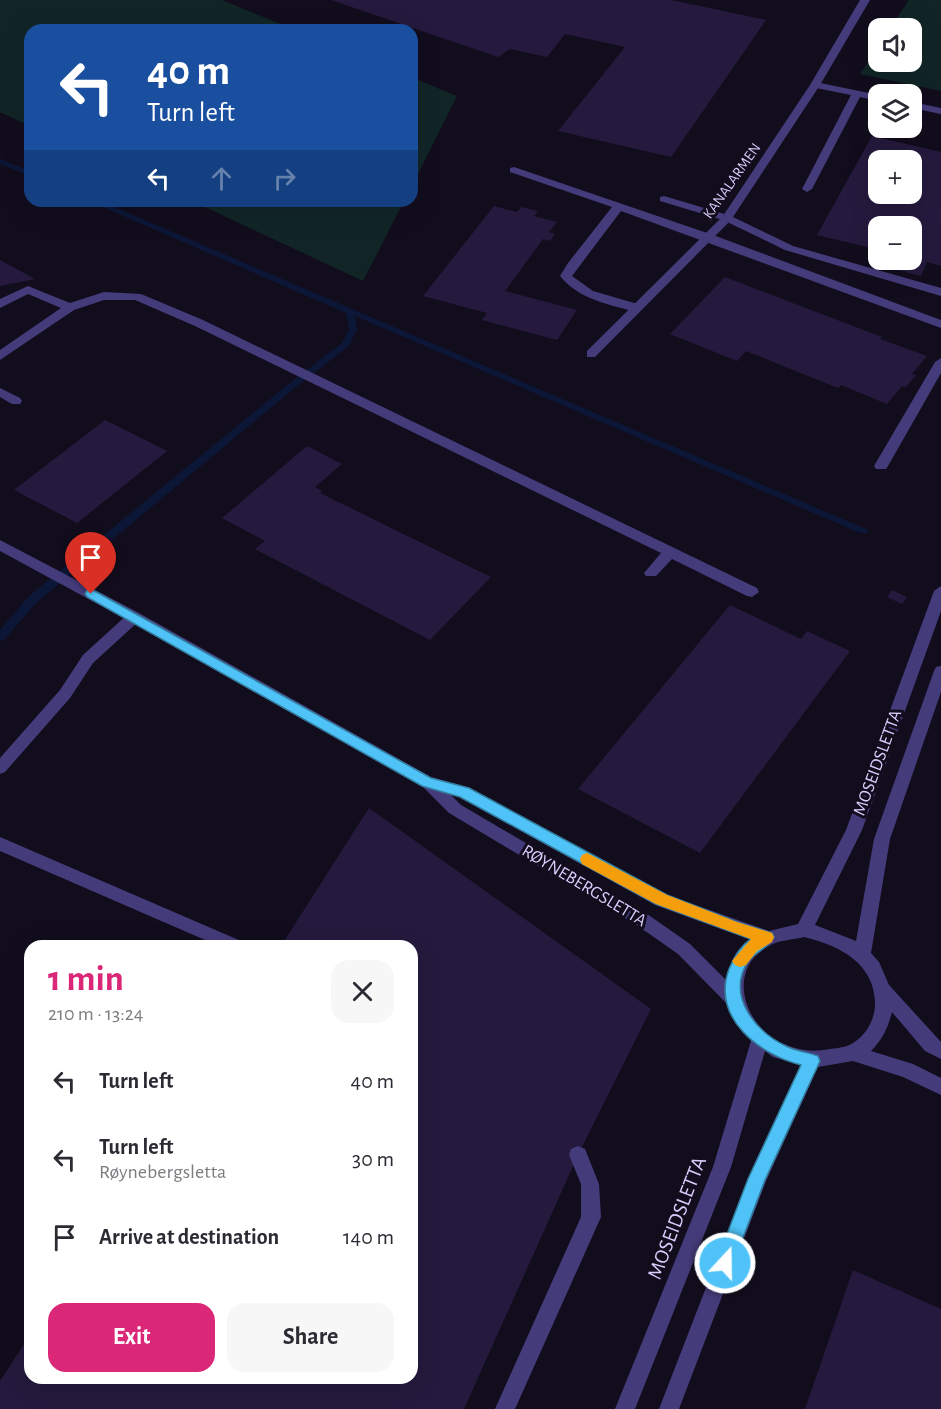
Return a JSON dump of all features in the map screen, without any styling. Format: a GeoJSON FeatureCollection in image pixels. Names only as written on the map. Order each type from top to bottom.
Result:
{"type":"FeatureCollection","features":[{"type":"Feature","properties":{"kind":"street","name":"KANALARMEN"},"geometry":{"type":"LineString","coordinates":[[591,354],[727,218],[815,85],[865,0]]}},
{"type":"Feature","properties":{"kind":"street"},"geometry":{"type":"LineString","coordinates":[[815,85],[868,96]]}},
{"type":"Feature","properties":{"kind":"street"},"geometry":{"type":"LineString","coordinates":[[807,189],[857,94]]}},
{"type":"Feature","properties":{"kind":"street"},"geometry":{"type":"LineString","coordinates":[[922,107],[941,111]]}},
{"type":"Feature","properties":{"kind":"street"},"geometry":{"type":"LineString","coordinates":[[514,170],[709,237],[941,324]]}},
{"type":"Feature","properties":{"kind":"street"},"geometry":{"type":"LineString","coordinates":[[664,199],[727,218],[789,248],[941,292]]}},
{"type":"Feature","properties":{"kind":"street"},"geometry":{"type":"LineString","coordinates":[[619,206],[572,265],[566,276],[573,284],[587,291],[638,308]]}},
{"type":"Feature","properties":{"kind":"street"},"geometry":{"type":"LineString","coordinates":[[0,304],[28,290],[70,307]]}},
{"type":"Feature","properties":{"kind":"street"},"geometry":{"type":"LineString","coordinates":[[0,356],[70,307],[104,296],[138,297],[199,323],[752,592]]}},
{"type":"Feature","properties":{"kind":"street"},"geometry":{"type":"LineString","coordinates":[[881,466],[941,362]]}},
{"type":"Feature","properties":{"kind":"street"},"geometry":{"type":"LineString","coordinates":[[0,392],[16,400]]}},
{"type":"Feature","properties":{"kind":"street","name":"RØYNEBERGSLETTA"},"geometry":{"type":"LineString","coordinates":[[0,545],[134,617],[427,782],[464,792],[661,900],[735,928],[766,937]]}},
{"type":"Feature","properties":{"kind":"street"},"geometry":{"type":"LineString","coordinates":[[651,573],[669,553]]}},
{"type":"Feature","properties":{"kind":"street","name":"MOSEIDSLETTA"},"geometry":{"type":"LineString","coordinates":[[804,930],[854,830],[941,591]]}},
{"type":"Feature","properties":{"kind":"street"},"geometry":{"type":"LineString","coordinates":[[0,768],[66,694],[88,659],[134,617]]}},
{"type":"Feature","properties":{"kind":"street","name":"MOSEIDSLETTA"},"geometry":{"type":"LineString","coordinates":[[862,956],[882,839],[941,671]]}},
{"type":"Feature","properties":{"kind":"street","name":"RØYNEBERGSLETTA"},"geometry":{"type":"LineString","coordinates":[[427,782],[455,809],[644,921],[684,949],[734,1000]]}},
{"type":"Feature","properties":{"kind":"street"},"geometry":{"type":"LineString","coordinates":[[0,844],[221,940]]}},
{"type":"Feature","properties":{"kind":"street"},"geometry":{"type":"LineString","coordinates":[[804,930],[836,938],[862,956],[876,972],[883,990],[885,1010],[880,1028],[869,1043],[833,1060],[812,1061],[784,1054],[760,1040],[744,1022],[734,1000],[733,979],[740,960],[751,947],[766,937],[804,930]]}},
{"type":"Feature","properties":{"kind":"street"},"geometry":{"type":"LineString","coordinates":[[883,990],[931,1045],[941,1051]]}},
{"type":"Feature","properties":{"kind":"street","name":"MOSEIDSLETTA"},"geometry":{"type":"LineString","coordinates":[[625,1409],[722,1167],[760,1040]]}},
{"type":"Feature","properties":{"kind":"street"},"geometry":{"type":"LineString","coordinates":[[852,1053],[907,1070],[941,1087]]}},
{"type":"Feature","properties":{"kind":"street"},"geometry":{"type":"LineString","coordinates":[[669,1409],[757,1179],[812,1061]]}},
{"type":"Feature","properties":{"kind":"street"},"geometry":{"type":"LineString","coordinates":[[505,1409],[591,1217],[590,1184],[578,1155]]}},
{"type":"Feature","properties":{"kind":"green space"},"geometry":{"type":"Polygon","coordinates":[[[0,0],[222,0],[280,24],[24,24],[24,123],[0,112],[0,0]]]}},
{"type":"Feature","properties":{"kind":"green space"},"geometry":{"type":"Polygon","coordinates":[[[909,0],[941,0],[941,91],[922,87],[922,84],[908,84],[860,74],[868,62],[868,72],[922,72],[922,18],[897,18],[909,0]]]}},
{"type":"Feature","properties":{"kind":"green space"},"geometry":{"type":"Polygon","coordinates":[[[418,80],[457,96],[418,174],[418,80]]]}},
{"type":"Feature","properties":{"kind":"green space"},"geometry":{"type":"Polygon","coordinates":[[[205,207],[401,207],[363,281],[205,207]]]}},
{"type":"Feature","properties":{"kind":"building"},"geometry":{"type":"Polygon","coordinates":[[[331,0],[671,0],[766,20],[671,157],[558,131],[625,47],[565,34],[547,57],[510,49],[498,57],[418,30],[418,24],[401,24],[331,0]]]}},
{"type":"Feature","properties":{"kind":"building"},"geometry":{"type":"Polygon","coordinates":[[[871,138],[881,138],[941,152],[941,266],[927,262],[921,276],[898,270],[922,270],[922,216],[868,216],[868,247],[817,235],[871,138]]]}},
{"type":"Feature","properties":{"kind":"building"},"geometry":{"type":"Polygon","coordinates":[[[494,206],[517,212],[521,207],[538,211],[534,216],[557,222],[549,232],[555,234],[550,241],[543,239],[505,291],[577,310],[557,340],[482,320],[487,313],[423,296],[494,206]]]}},
{"type":"Feature","properties":{"kind":"building"},"geometry":{"type":"Polygon","coordinates":[[[0,260],[35,279],[0,286],[0,260]]]}},
{"type":"Feature","properties":{"kind":"building"},"geometry":{"type":"Polygon","coordinates":[[[725,277],[927,356],[912,374],[916,375],[906,387],[902,386],[887,404],[841,385],[838,388],[746,351],[737,361],[670,334],[725,277]]]}},
{"type":"Feature","properties":{"kind":"building"},"geometry":{"type":"Polygon","coordinates":[[[105,420],[167,451],[77,523],[14,490],[105,420]]]}},
{"type":"Feature","properties":{"kind":"building"},"geometry":{"type":"Polygon","coordinates":[[[307,446],[342,464],[315,487],[322,491],[320,493],[491,577],[430,640],[255,549],[265,541],[222,518],[307,446]]]}},
{"type":"Feature","properties":{"kind":"building"},"geometry":{"type":"Polygon","coordinates":[[[892,590],[907,597],[902,604],[887,597],[892,590]]]}},
{"type":"Feature","properties":{"kind":"building"},"geometry":{"type":"Polygon","coordinates":[[[730,605],[801,639],[807,631],[850,651],[700,853],[578,789],[730,605]]]}},
{"type":"Feature","properties":{"kind":"building"},"geometry":{"type":"Polygon","coordinates":[[[369,808],[651,1009],[578,1155],[464,1409],[0,1409],[0,1381],[24,1344],[24,1384],[418,1384],[418,940],[285,940],[369,808]]]}},
{"type":"Feature","properties":{"kind":"building"},"geometry":{"type":"Polygon","coordinates":[[[853,1270],[941,1309],[941,1409],[805,1409],[853,1270]]]}},
{"type":"Feature","properties":{"kind":"waterway"},"geometry":{"type":"LineString","coordinates":[[0,161],[24,171]]}},
{"type":"Feature","properties":{"kind":"waterway"},"geometry":{"type":"LineString","coordinates":[[107,207],[863,531]]}},
{"type":"Feature","properties":{"kind":"waterway"},"geometry":{"type":"LineString","coordinates":[[0,637],[32,600],[294,384],[346,344],[353,329],[350,312]]}},
{"type":"Feature","properties":{"kind":"slow traffic"},"geometry":{"type":"LineString","coordinates":[[587,859],[661,900],[735,928],[766,937],[751,947],[740,961]]}},
{"type":"Feature","properties":{"kind":"route"},"geometry":{"type":"LineString","coordinates":[[91,594],[427,782],[464,792],[661,900],[735,928],[766,937],[751,947],[740,960],[733,979],[734,1000],[744,1022],[760,1040],[784,1054],[812,1061],[757,1179],[725,1263]]}}]}
